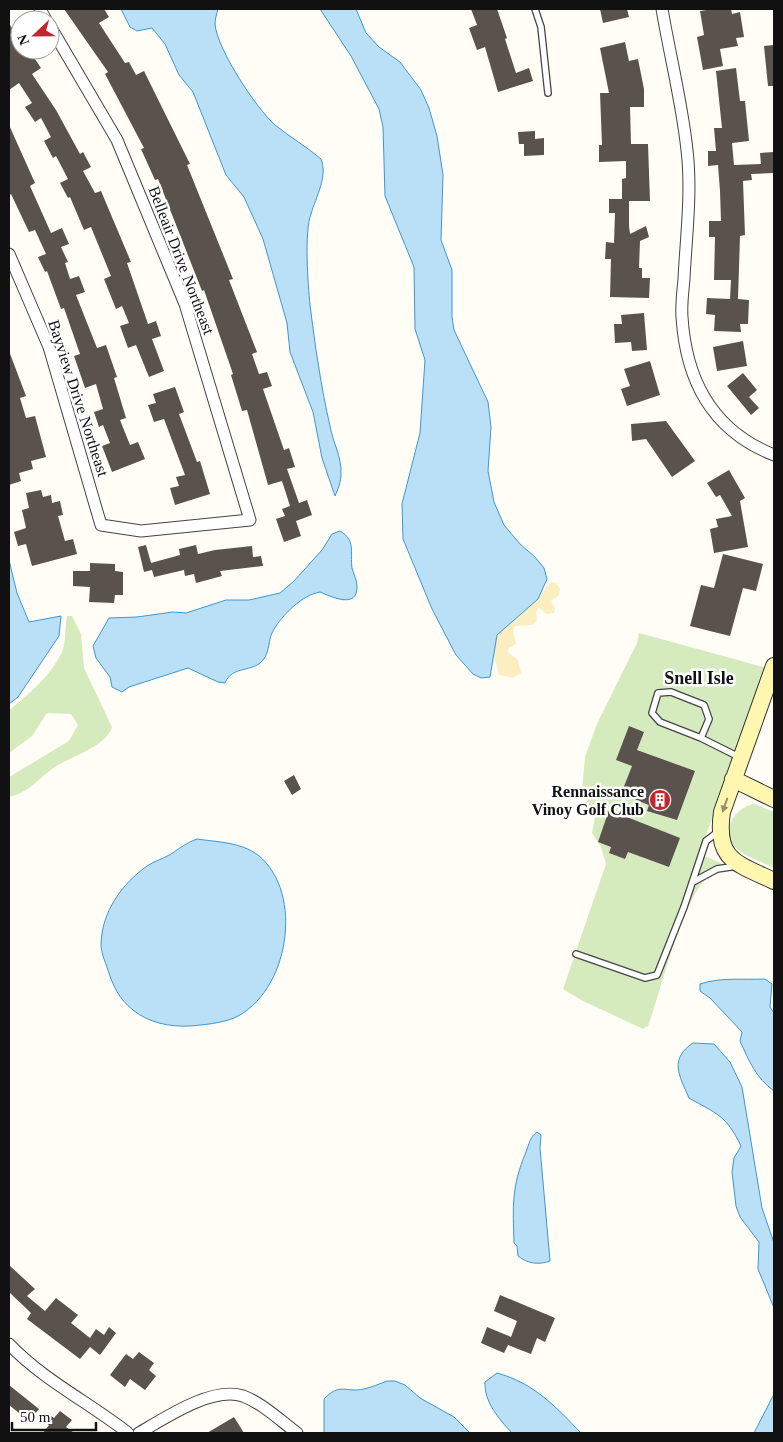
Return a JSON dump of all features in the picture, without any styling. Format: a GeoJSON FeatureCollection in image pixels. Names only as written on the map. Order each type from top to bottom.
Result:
{"type":"FeatureCollection","features":[{"type":"Feature","properties":{"kind":"street"},"geometry":{"type":"LineString","coordinates":[[662,9],[688,150],[689,188],[681,315],[685,347],[702,396],[722,422],[755,448],[774,455]]}},
{"type":"Feature","properties":{"kind":"street","name":"Belleair Drive Northeast"},"geometry":{"type":"LineString","coordinates":[[60,43],[117,140],[185,304],[250,520],[141,531],[101,525]]}},
{"type":"Feature","properties":{"kind":"street","name":"Bayview Drive Northeast"},"geometry":{"type":"LineString","coordinates":[[9,254],[49,347],[101,525]]}},
{"type":"Feature","properties":{"kind":"street"},"geometry":{"type":"LineString","coordinates":[[774,669],[722,812],[719,831],[725,851],[742,866],[774,881]]}},
{"type":"Feature","properties":{"kind":"street"},"geometry":{"type":"LineString","coordinates":[[734,779],[774,799]]}},
{"type":"Feature","properties":{"kind":"street"},"geometry":{"type":"LineString","coordinates":[[9,1344],[53,1381],[100,1411],[128,1433]]}},
{"type":"Feature","properties":{"kind":"street"},"geometry":{"type":"LineString","coordinates":[[140,1433],[171,1414],[205,1399],[225,1395],[242,1396],[297,1433]]}},
{"type":"Feature","properties":{"kind":"lane"},"geometry":{"type":"LineString","coordinates":[[535,9],[541,28],[548,93]]}},
{"type":"Feature","properties":{"kind":"lane"},"geometry":{"type":"LineString","coordinates":[[701,738],[709,719],[704,705],[671,692],[658,693],[652,713],[660,722],[701,738],[741,758]]}},
{"type":"Feature","properties":{"kind":"lane"},"geometry":{"type":"LineString","coordinates":[[576,954],[645,978],[657,975],[693,882],[706,841],[719,831]]}},
{"type":"Feature","properties":{"kind":"lane"},"geometry":{"type":"LineString","coordinates":[[693,882],[717,870],[742,866]]}},
{"type":"Feature","properties":{"kind":"green space"},"geometry":{"type":"Polygon","coordinates":[[[67,616],[72,616],[81,634],[84,668],[112,727],[102,741],[95,746],[55,767],[33,785],[9,797],[9,777],[69,741],[78,725],[71,714],[47,713],[32,736],[9,753],[9,710],[39,684],[52,669],[62,652],[67,616]]]}},
{"type":"Feature","properties":{"kind":"green space"},"geometry":{"type":"Polygon","coordinates":[[[639,633],[767,668],[701,849],[704,856],[721,863],[718,872],[705,879],[696,892],[672,949],[648,1026],[643,1029],[581,1000],[563,989],[606,864],[601,847],[592,833],[595,817],[582,791],[585,757],[597,724],[637,643],[639,633]]]}},
{"type":"Feature","properties":{"kind":"green space"},"geometry":{"type":"Polygon","coordinates":[[[754,804],[774,812],[774,868],[749,857],[731,842],[729,828],[735,815],[747,806],[754,804]]]}},
{"type":"Feature","properties":{"kind":"sand"},"geometry":{"type":"Polygon","coordinates":[[[550,582],[556,583],[560,589],[559,595],[551,601],[555,608],[554,613],[546,614],[539,607],[536,612],[537,620],[532,625],[515,626],[513,631],[516,644],[509,648],[508,652],[518,660],[521,673],[513,678],[499,675],[493,652],[497,635],[538,599],[550,582]]]}},
{"type":"Feature","properties":{"kind":"water"},"geometry":{"type":"Polygon","coordinates":[[[121,9],[218,9],[215,24],[217,35],[248,92],[275,125],[321,159],[323,172],[321,186],[309,222],[307,245],[308,272],[310,305],[321,381],[331,432],[341,468],[340,480],[335,496],[322,458],[313,412],[290,352],[287,323],[263,239],[244,197],[226,175],[193,92],[179,75],[165,44],[152,28],[137,31],[130,27],[121,9]]]}},
{"type":"Feature","properties":{"kind":"water"},"geometry":{"type":"Polygon","coordinates":[[[320,9],[356,9],[366,33],[379,47],[400,62],[421,90],[429,108],[437,136],[443,175],[441,240],[452,270],[452,317],[454,330],[488,402],[491,427],[488,471],[494,502],[504,525],[544,568],[547,579],[538,599],[497,635],[490,677],[481,678],[473,674],[456,655],[432,609],[403,539],[402,504],[420,433],[425,360],[415,329],[414,267],[385,196],[383,127],[379,109],[351,56],[320,9]]]}},
{"type":"Feature","properties":{"kind":"water"},"geometry":{"type":"Polygon","coordinates":[[[340,531],[350,542],[352,568],[357,584],[356,594],[353,598],[343,600],[320,592],[300,601],[287,612],[271,634],[265,657],[259,664],[237,671],[228,677],[225,683],[218,682],[188,668],[129,687],[122,692],[112,687],[110,677],[96,658],[93,646],[109,618],[137,617],[173,612],[186,613],[226,600],[249,600],[280,593],[294,581],[322,550],[332,534],[340,531]]]}},
{"type":"Feature","properties":{"kind":"water"},"geometry":{"type":"Polygon","coordinates":[[[9,560],[17,593],[29,622],[61,616],[59,636],[18,697],[9,704],[9,560]]]}},
{"type":"Feature","properties":{"kind":"water"},"geometry":{"type":"Polygon","coordinates":[[[197,839],[244,847],[258,855],[273,872],[282,893],[286,917],[284,941],[278,965],[268,987],[253,1005],[234,1018],[224,1021],[190,1026],[167,1025],[139,1014],[120,997],[102,954],[102,932],[109,910],[129,881],[150,864],[197,839]]]}},
{"type":"Feature","properties":{"kind":"water"},"geometry":{"type":"Polygon","coordinates":[[[765,979],[772,984],[770,1007],[774,1013],[774,1091],[762,1081],[750,1062],[740,1041],[742,1032],[710,998],[700,991],[700,984],[708,982],[765,979]]]}},
{"type":"Feature","properties":{"kind":"water"},"geometry":{"type":"Polygon","coordinates":[[[693,1043],[714,1044],[730,1062],[742,1087],[762,1208],[774,1243],[774,1308],[758,1269],[759,1242],[740,1217],[736,1206],[732,1172],[734,1158],[741,1146],[736,1136],[720,1116],[689,1098],[682,1082],[678,1068],[679,1061],[681,1055],[693,1043]]]}},
{"type":"Feature","properties":{"kind":"water"},"geometry":{"type":"Polygon","coordinates":[[[537,1132],[541,1135],[540,1148],[550,1261],[542,1263],[526,1261],[518,1256],[517,1246],[514,1243],[513,1218],[515,1187],[521,1165],[530,1141],[537,1132]]]}},
{"type":"Feature","properties":{"kind":"water"},"geometry":{"type":"Polygon","coordinates":[[[497,1373],[522,1383],[544,1397],[581,1433],[512,1433],[497,1416],[485,1389],[485,1382],[497,1373]]]}},
{"type":"Feature","properties":{"kind":"water"},"geometry":{"type":"Polygon","coordinates":[[[387,1381],[395,1381],[405,1385],[420,1398],[454,1417],[470,1433],[324,1433],[324,1399],[330,1394],[339,1389],[364,1389],[387,1381]]]}},
{"type":"Feature","properties":{"kind":"water"},"geometry":{"type":"Polygon","coordinates":[[[774,1394],[774,1433],[754,1433],[774,1394]]]}},
{"type":"Feature","properties":{"kind":"building"},"geometry":{"type":"Polygon","coordinates":[[[64,9],[104,9],[109,17],[99,23],[125,63],[129,62],[136,75],[144,71],[190,164],[187,165],[233,279],[229,280],[257,352],[252,354],[259,374],[267,372],[272,386],[263,389],[284,450],[289,448],[295,467],[287,469],[299,503],[307,500],[312,515],[296,521],[301,536],[284,542],[276,519],[285,516],[282,509],[290,506],[282,481],[268,485],[247,410],[242,411],[231,375],[233,374],[204,290],[202,291],[158,179],[155,180],[141,149],[144,148],[105,74],[108,72],[64,9]]]}},
{"type":"Feature","properties":{"kind":"building"},"geometry":{"type":"Polygon","coordinates":[[[471,9],[497,9],[516,73],[529,68],[533,81],[498,92],[485,47],[477,50],[469,28],[477,25],[471,9]]]}},
{"type":"Feature","properties":{"kind":"building"},"geometry":{"type":"Polygon","coordinates":[[[600,9],[627,9],[629,17],[603,23],[600,9]]]}},
{"type":"Feature","properties":{"kind":"building"},"geometry":{"type":"Polygon","coordinates":[[[731,9],[732,14],[740,12],[744,37],[736,38],[738,46],[720,49],[723,66],[703,70],[697,37],[704,35],[700,11],[731,9]]]}},
{"type":"Feature","properties":{"kind":"building"},"geometry":{"type":"Polygon","coordinates":[[[9,23],[10,60],[36,60],[41,68],[32,74],[56,110],[80,154],[83,152],[91,167],[83,171],[95,193],[101,191],[131,262],[127,263],[148,324],[156,321],[161,336],[152,339],[164,371],[149,377],[136,345],[128,348],[120,326],[129,323],[122,306],[116,309],[104,279],[111,276],[91,227],[84,230],[70,197],[68,198],[60,183],[68,179],[56,156],[53,158],[44,141],[51,137],[41,118],[35,122],[25,107],[32,103],[19,83],[9,90],[9,23]]]}},
{"type":"Feature","properties":{"kind":"building"},"geometry":{"type":"Polygon","coordinates":[[[625,42],[629,61],[638,59],[644,89],[644,107],[630,107],[631,144],[648,144],[650,201],[629,201],[629,226],[630,234],[646,226],[649,237],[640,241],[639,268],[642,268],[642,278],[650,278],[649,298],[610,297],[611,259],[605,259],[606,242],[614,243],[615,213],[609,213],[609,199],[622,199],[622,179],[626,178],[626,161],[599,162],[599,145],[602,145],[600,93],[609,93],[600,48],[625,42]]]}},
{"type":"Feature","properties":{"kind":"building"},"geometry":{"type":"Polygon","coordinates":[[[774,45],[774,86],[768,86],[764,46],[774,45]]]}},
{"type":"Feature","properties":{"kind":"building"},"geometry":{"type":"Polygon","coordinates":[[[736,68],[740,101],[745,101],[749,141],[732,143],[734,165],[761,164],[760,153],[774,152],[774,173],[751,174],[752,180],[743,181],[745,235],[740,236],[738,299],[749,300],[748,324],[740,324],[741,332],[714,331],[715,315],[706,314],[707,298],[730,299],[731,280],[714,280],[715,237],[709,237],[709,221],[721,221],[720,191],[718,165],[708,166],[708,151],[716,151],[714,128],[722,128],[716,71],[736,68]]]}},
{"type":"Feature","properties":{"kind":"building"},"geometry":{"type":"Polygon","coordinates":[[[9,125],[35,183],[30,186],[51,233],[62,228],[69,244],[61,247],[68,262],[65,263],[70,279],[79,276],[85,292],[76,295],[97,348],[106,345],[117,377],[114,378],[126,418],[120,420],[130,445],[138,442],[145,459],[112,472],[102,446],[110,443],[103,425],[99,427],[94,412],[103,409],[96,384],[85,388],[74,356],[80,354],[64,308],[61,309],[47,271],[45,272],[38,257],[46,254],[35,230],[29,232],[11,194],[9,195],[9,125]]]}},
{"type":"Feature","properties":{"kind":"building"},"geometry":{"type":"Polygon","coordinates":[[[535,131],[535,139],[544,138],[544,155],[524,156],[524,144],[519,144],[518,132],[535,131]]]}},
{"type":"Feature","properties":{"kind":"building"},"geometry":{"type":"Polygon","coordinates":[[[644,313],[647,350],[632,351],[631,342],[615,343],[614,324],[622,324],[621,315],[644,313]]]}},
{"type":"Feature","properties":{"kind":"building"},"geometry":{"type":"Polygon","coordinates":[[[743,341],[747,366],[717,371],[713,347],[743,341]]]}},
{"type":"Feature","properties":{"kind":"building"},"geometry":{"type":"Polygon","coordinates":[[[9,351],[26,396],[20,398],[26,418],[35,416],[46,457],[31,461],[33,469],[19,473],[21,481],[9,485],[9,351]]]}},
{"type":"Feature","properties":{"kind":"building"},"geometry":{"type":"Polygon","coordinates":[[[650,361],[660,395],[627,406],[621,389],[630,386],[624,369],[650,361]]]}},
{"type":"Feature","properties":{"kind":"building"},"geometry":{"type":"Polygon","coordinates":[[[743,373],[757,390],[749,397],[759,408],[751,415],[727,386],[743,373]]]}},
{"type":"Feature","properties":{"kind":"building"},"geometry":{"type":"Polygon","coordinates":[[[175,387],[184,412],[179,414],[197,462],[200,461],[210,494],[175,505],[170,488],[179,486],[176,477],[185,475],[164,419],[154,422],[148,405],[156,403],[153,394],[175,387]]]}},
{"type":"Feature","properties":{"kind":"building"},"geometry":{"type":"Polygon","coordinates":[[[666,421],[695,461],[672,477],[646,439],[632,441],[631,424],[666,421]]]}},
{"type":"Feature","properties":{"kind":"building"},"geometry":{"type":"Polygon","coordinates":[[[729,470],[745,498],[740,501],[748,547],[714,553],[710,529],[718,527],[716,519],[732,516],[720,495],[716,497],[707,483],[729,470]]]}},
{"type":"Feature","properties":{"kind":"building"},"geometry":{"type":"Polygon","coordinates":[[[41,490],[43,497],[51,495],[52,503],[60,501],[63,515],[58,516],[65,541],[73,539],[77,554],[32,566],[26,544],[18,546],[14,532],[26,528],[22,510],[29,508],[26,493],[41,490]]]}},
{"type":"Feature","properties":{"kind":"building"},"geometry":{"type":"Polygon","coordinates":[[[146,545],[151,563],[180,555],[179,549],[196,545],[198,554],[252,546],[253,557],[261,556],[263,566],[220,571],[222,576],[196,583],[194,574],[185,576],[184,570],[154,577],[152,570],[144,572],[138,547],[146,545]]]}},
{"type":"Feature","properties":{"kind":"building"},"geometry":{"type":"Polygon","coordinates":[[[723,554],[763,564],[756,591],[743,588],[730,636],[690,626],[701,585],[714,588],[723,554]]]}},
{"type":"Feature","properties":{"kind":"building"},"geometry":{"type":"Polygon","coordinates":[[[90,563],[115,564],[115,571],[123,572],[123,595],[115,595],[114,603],[89,602],[90,587],[73,586],[73,571],[90,571],[90,563]]]}},
{"type":"Feature","properties":{"kind":"building"},"geometry":{"type":"Polygon","coordinates":[[[629,726],[644,732],[637,750],[695,771],[677,820],[647,811],[649,805],[621,794],[632,766],[616,760],[629,726]]]}},
{"type":"Feature","properties":{"kind":"building"},"geometry":{"type":"Polygon","coordinates":[[[294,775],[301,789],[292,795],[284,781],[294,775]]]}},
{"type":"Feature","properties":{"kind":"building"},"geometry":{"type":"Polygon","coordinates":[[[609,810],[680,838],[669,867],[628,852],[625,859],[609,853],[611,847],[598,842],[609,810]]]}},
{"type":"Feature","properties":{"kind":"building"},"geometry":{"type":"Polygon","coordinates":[[[9,1265],[35,1289],[27,1296],[45,1311],[56,1298],[78,1315],[71,1323],[90,1338],[96,1329],[104,1335],[109,1327],[116,1333],[100,1355],[90,1347],[80,1359],[27,1319],[31,1313],[9,1292],[9,1265]]]}},
{"type":"Feature","properties":{"kind":"building"},"geometry":{"type":"Polygon","coordinates":[[[500,1295],[555,1318],[545,1342],[537,1338],[531,1354],[508,1345],[504,1353],[481,1343],[487,1327],[511,1337],[517,1321],[494,1311],[500,1295]]]}},
{"type":"Feature","properties":{"kind":"building"},"geometry":{"type":"Polygon","coordinates":[[[139,1352],[154,1363],[149,1370],[156,1376],[145,1390],[130,1379],[125,1387],[110,1375],[126,1354],[133,1359],[139,1352]]]}},
{"type":"Feature","properties":{"kind":"building"},"geometry":{"type":"Polygon","coordinates":[[[9,1385],[39,1409],[29,1421],[9,1405],[9,1385]]]}},
{"type":"Feature","properties":{"kind":"building"},"geometry":{"type":"Polygon","coordinates":[[[60,1411],[72,1420],[66,1427],[74,1433],[43,1433],[49,1425],[43,1421],[48,1414],[54,1418],[60,1411]]]}},
{"type":"Feature","properties":{"kind":"building"},"geometry":{"type":"Polygon","coordinates":[[[234,1417],[244,1433],[207,1433],[234,1417]]]}},
{"type":"Feature","properties":{"kind":"place","name":"Rennaissance Vinoy Golf Club"},"geometry":{"type":"Point","coordinates":[660,800]}},
{"type":"Feature","properties":{"kind":"district","name":"Snell Isle"},"geometry":{"type":"Point","coordinates":[699,678]}}]}
